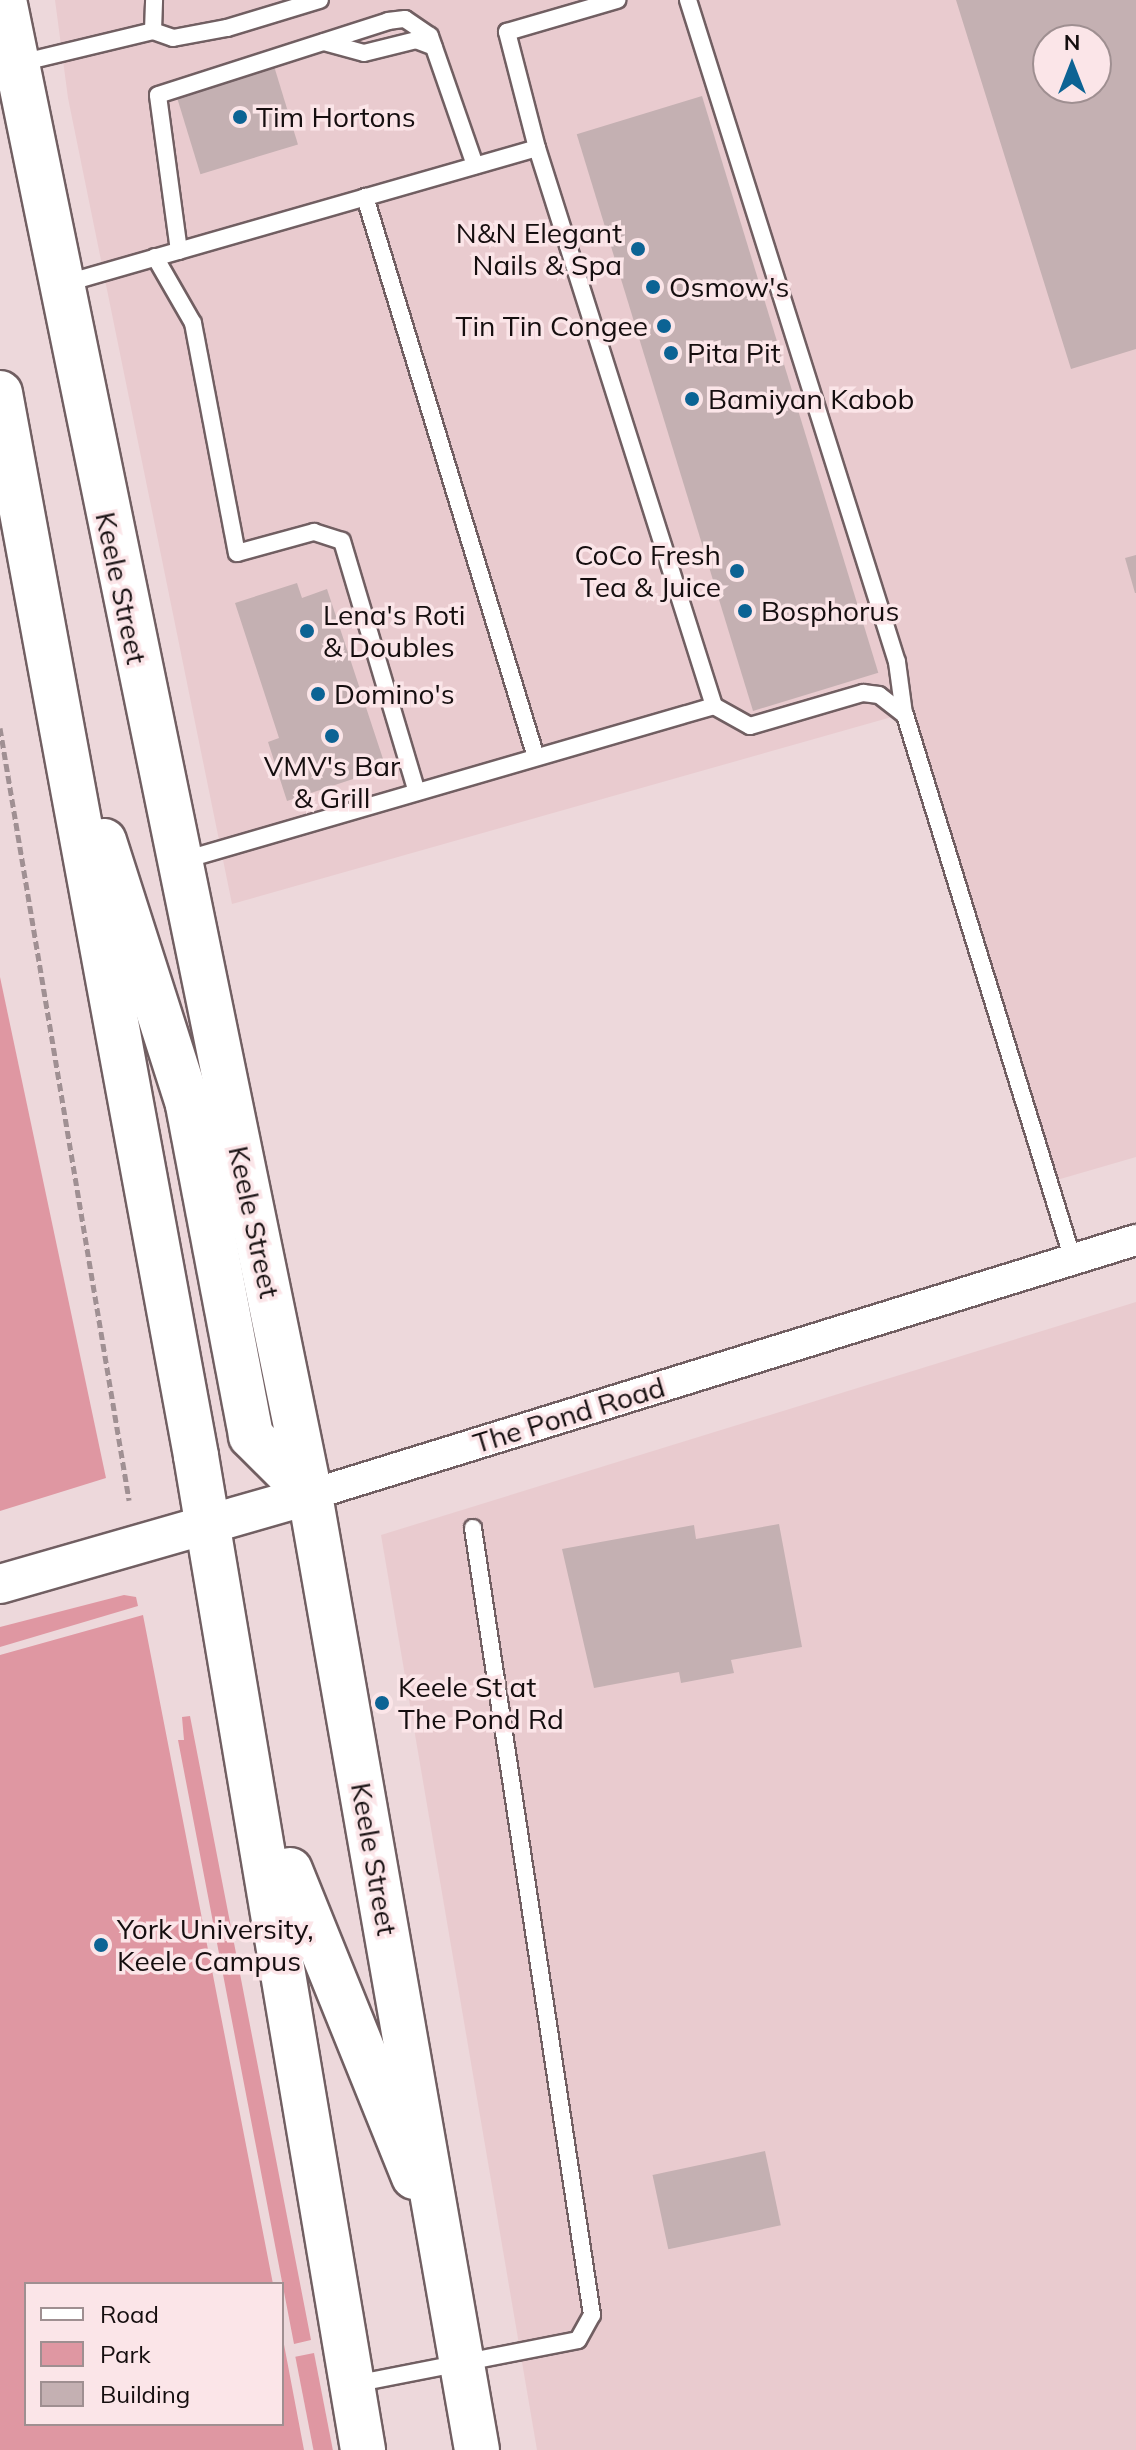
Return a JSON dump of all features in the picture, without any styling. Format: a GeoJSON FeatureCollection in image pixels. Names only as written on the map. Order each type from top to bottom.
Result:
{"type":"FeatureCollection","features":[{"type":"Feature","properties":{"kind":"main road","name":"Keele Street"},"geometry":{"type":"LineString","coordinates":[[4,0],[58,286],[310,1495],[477,2450]]}},
{"type":"Feature","properties":{"kind":"main road"},"geometry":{"type":"LineString","coordinates":[[0,393],[207,1524],[363,2450]]}},
{"type":"Feature","properties":{"kind":"main road"},"geometry":{"type":"LineString","coordinates":[[58,712],[149,969],[188,1105],[251,1436],[310,1495]]}},
{"type":"Feature","properties":{"kind":"main road"},"geometry":{"type":"LineString","coordinates":[[207,1524],[239,1584],[294,1892],[440,2233]]}},
{"type":"Feature","properties":{"kind":"street","name":"The Pond Road"},"geometry":{"type":"LineString","coordinates":[[0,1584],[310,1495],[1136,1240]]}},
{"type":"Feature","properties":{"kind":"lane"},"geometry":{"type":"LineString","coordinates":[[153,31],[154,0]]}},
{"type":"Feature","properties":{"kind":"lane"},"geometry":{"type":"LineString","coordinates":[[14,64],[153,31],[173,38],[227,28],[320,0]]}},
{"type":"Feature","properties":{"kind":"lane"},"geometry":{"type":"LineString","coordinates":[[617,0],[507,32],[537,148],[714,706],[750,726],[863,693],[893,701],[905,715]]}},
{"type":"Feature","properties":{"kind":"lane"},"geometry":{"type":"LineString","coordinates":[[688,0],[897,662],[905,715],[1073,1260]]}},
{"type":"Feature","properties":{"kind":"lane"},"geometry":{"type":"LineString","coordinates":[[179,251],[158,95],[324,42],[405,19],[420,24],[434,47],[475,165]]}},
{"type":"Feature","properties":{"kind":"lane"},"geometry":{"type":"LineString","coordinates":[[324,42],[364,53],[416,40],[434,47]]}},
{"type":"Feature","properties":{"kind":"lane"},"geometry":{"type":"LineString","coordinates":[[58,286],[537,148]]}},
{"type":"Feature","properties":{"kind":"lane"},"geometry":{"type":"LineString","coordinates":[[365,197],[535,754]]}},
{"type":"Feature","properties":{"kind":"lane"},"geometry":{"type":"LineString","coordinates":[[155,257],[193,323],[237,553],[314,532],[342,541],[416,790]]}},
{"type":"Feature","properties":{"kind":"lane"},"geometry":{"type":"LineString","coordinates":[[178,862],[535,754],[714,706]]}},
{"type":"Feature","properties":{"kind":"lane"},"geometry":{"type":"LineString","coordinates":[[352,2385],[463,2366],[578,2340],[592,2315],[473,1528]]}},
{"type":"Feature","properties":{"kind":"path"},"geometry":{"type":"LineString","coordinates":[[0,728],[129,1500]]}},
{"type":"Feature","properties":{"kind":"shaded area"},"geometry":{"type":"Polygon","coordinates":[[[55,0],[1136,0],[1136,1157],[1043,1184],[913,711],[232,904],[68,98],[55,0]]]}},
{"type":"Feature","properties":{"kind":"shaded area"},"geometry":{"type":"Polygon","coordinates":[[[1136,1302],[1136,2450],[537,2450],[381,1535],[1136,1302]]]}},
{"type":"Feature","properties":{"kind":"green space"},"geometry":{"type":"Polygon","coordinates":[[[0,977],[106,1478],[0,1511],[0,977]]]}},
{"type":"Feature","properties":{"kind":"green space"},"geometry":{"type":"Polygon","coordinates":[[[124,1595],[136,1597],[138,1606],[0,1647],[0,1627],[124,1595]]]}},
{"type":"Feature","properties":{"kind":"green space","name":"York University, Keele Campus"},"geometry":{"type":"Polygon","coordinates":[[[143,1615],[273,2282],[24,2282],[24,2426],[284,2426],[284,2345],[304,2450],[0,2450],[0,1655],[143,1615]]]}},
{"type":"Feature","properties":{"kind":"green space"},"geometry":{"type":"Polygon","coordinates":[[[190,1716],[311,2340],[294,2344],[178,1740],[184,1740],[182,1717],[190,1716]]]}},
{"type":"Feature","properties":{"kind":"green space"},"geometry":{"type":"Polygon","coordinates":[[[314,2353],[333,2450],[313,2450],[295,2357],[314,2353]]]}},
{"type":"Feature","properties":{"kind":"building"},"geometry":{"type":"Polygon","coordinates":[[[956,0],[1136,0],[1136,349],[1071,369],[956,0]]]}},
{"type":"Feature","properties":{"kind":"building"},"geometry":{"type":"Polygon","coordinates":[[[274,66],[298,144],[200,174],[176,96],[274,66]]]}},
{"type":"Feature","properties":{"kind":"building"},"geometry":{"type":"Polygon","coordinates":[[[702,96],[878,673],[753,711],[577,134],[702,96]]]}},
{"type":"Feature","properties":{"kind":"building"},"geometry":{"type":"Polygon","coordinates":[[[1136,555],[1136,593],[1135,593],[1125,558],[1136,555]]]}},
{"type":"Feature","properties":{"kind":"building"},"geometry":{"type":"Polygon","coordinates":[[[297,583],[302,598],[327,589],[386,768],[287,801],[268,742],[279,738],[235,603],[297,583]]]}},
{"type":"Feature","properties":{"kind":"building"},"geometry":{"type":"Polygon","coordinates":[[[779,1524],[802,1647],[731,1660],[734,1673],[681,1683],[679,1672],[594,1688],[562,1549],[694,1525],[696,1539],[779,1524]]]}},
{"type":"Feature","properties":{"kind":"building"},"geometry":{"type":"Polygon","coordinates":[[[765,2151],[781,2225],[668,2249],[653,2175],[765,2151]]]}},
{"type":"Feature","properties":{"kind":"place","name":"Tim Hortons"},"geometry":{"type":"Point","coordinates":[240,117]}},
{"type":"Feature","properties":{"kind":"place","name":"N&N Elegant Nails & Spa"},"geometry":{"type":"Point","coordinates":[638,249]}},
{"type":"Feature","properties":{"kind":"place","name":"Osmow's"},"geometry":{"type":"Point","coordinates":[653,287]}},
{"type":"Feature","properties":{"kind":"place","name":"Tin Tin Congee"},"geometry":{"type":"Point","coordinates":[664,326]}},
{"type":"Feature","properties":{"kind":"place","name":"Pita Pit"},"geometry":{"type":"Point","coordinates":[671,353]}},
{"type":"Feature","properties":{"kind":"place","name":"Bamiyan Kabob"},"geometry":{"type":"Point","coordinates":[692,399]}},
{"type":"Feature","properties":{"kind":"place","name":"CoCo Fresh Tea & Juice"},"geometry":{"type":"Point","coordinates":[737,571]}},
{"type":"Feature","properties":{"kind":"place","name":"Bosphorus"},"geometry":{"type":"Point","coordinates":[745,611]}},
{"type":"Feature","properties":{"kind":"place","name":"Lena's Roti & Doubles"},"geometry":{"type":"Point","coordinates":[307,631]}},
{"type":"Feature","properties":{"kind":"place","name":"Domino's"},"geometry":{"type":"Point","coordinates":[318,694]}},
{"type":"Feature","properties":{"kind":"place","name":"VMV's Bar & Grill"},"geometry":{"type":"Point","coordinates":[332,736]}},
{"type":"Feature","properties":{"kind":"place","name":"Keele St at The Pond Rd"},"geometry":{"type":"Point","coordinates":[382,1703]}},
{"type":"Feature","properties":{"kind":"place","name":"York University, Keele Campus"},"geometry":{"type":"Point","coordinates":[101,1945]}}]}
